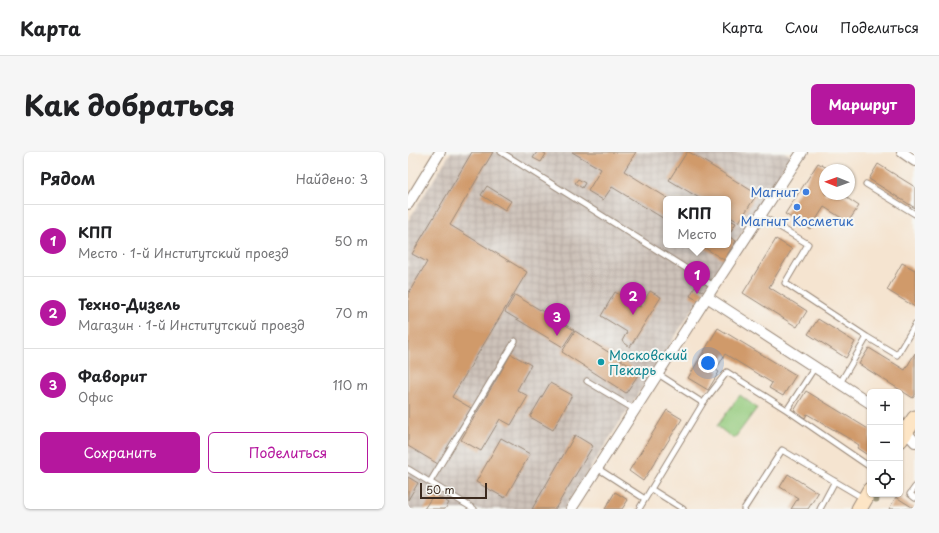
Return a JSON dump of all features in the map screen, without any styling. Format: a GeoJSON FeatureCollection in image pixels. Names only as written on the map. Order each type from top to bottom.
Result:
{"type":"FeatureCollection","features":[{"type":"Feature","properties":{"kind":"street"},"geometry":{"type":"LineString","coordinates":[[408,202],[440,152]]}},
{"type":"Feature","properties":{"kind":"street"},"geometry":{"type":"LineString","coordinates":[[902,152],[915,161]]}},
{"type":"Feature","properties":{"kind":"street"},"geometry":{"type":"LineString","coordinates":[[571,509],[799,153]]}},
{"type":"Feature","properties":{"kind":"street"},"geometry":{"type":"LineString","coordinates":[[707,297],[867,401]]}},
{"type":"Feature","properties":{"kind":"street"},"geometry":{"type":"LineString","coordinates":[[905,435],[915,418]]}},
{"type":"Feature","properties":{"kind":"lane"},"geometry":{"type":"LineString","coordinates":[[501,152],[714,286]]}},
{"type":"Feature","properties":{"kind":"lane"},"geometry":{"type":"LineString","coordinates":[[866,184],[915,214]]}},
{"type":"Feature","properties":{"kind":"lane"},"geometry":{"type":"LineString","coordinates":[[760,215],[808,244],[784,283],[896,355],[915,326]]}},
{"type":"Feature","properties":{"kind":"lane"},"geometry":{"type":"LineString","coordinates":[[840,382],[867,337]]}},
{"type":"Feature","properties":{"kind":"lane"},"geometry":{"type":"LineString","coordinates":[[430,482],[515,341]]}},
{"type":"Feature","properties":{"kind":"lane"},"geometry":{"type":"LineString","coordinates":[[787,410],[815,367]]}},
{"type":"Feature","properties":{"kind":"lane"},"geometry":{"type":"LineString","coordinates":[[638,509],[704,403],[727,372],[787,410],[867,465]]}},
{"type":"Feature","properties":{"kind":"lane"},"geometry":{"type":"LineString","coordinates":[[658,374],[704,403]]}},
{"type":"Feature","properties":{"kind":"lane"},"geometry":{"type":"LineString","coordinates":[[587,381],[634,409]]}},
{"type":"Feature","properties":{"kind":"lane"},"geometry":{"type":"LineString","coordinates":[[744,509],[782,450],[864,499]]}},
{"type":"Feature","properties":{"kind":"lane"},"geometry":{"type":"LineString","coordinates":[[597,468],[645,498]]}},
{"type":"Feature","properties":{"kind":"lane"},"geometry":{"type":"LineString","coordinates":[[408,469],[474,509]]}},
{"type":"Feature","properties":{"kind":"lane"},"geometry":{"type":"LineString","coordinates":[[820,509],[835,481]]}},
{"type":"Feature","properties":{"kind":"lane"},"geometry":{"type":"LineString","coordinates":[[915,486],[910,494],[915,498]]}},
{"type":"Feature","properties":{"kind":"lane"},"geometry":{"type":"LineString","coordinates":[[651,489],[683,509]]}},
{"type":"Feature","properties":{"kind":"shaded area"},"geometry":{"type":"Polygon","coordinates":[[[451,152],[784,152],[791,156],[564,509],[408,509],[408,221],[451,152]]]}},
{"type":"Feature","properties":{"kind":"green space"},"geometry":{"type":"Polygon","coordinates":[[[740,395],[757,408],[734,439],[717,426],[740,395]]]}},
{"type":"Feature","properties":{"kind":"building"},"geometry":{"type":"Polygon","coordinates":[[[472,152],[493,152],[450,225],[527,272],[452,397],[471,408],[438,464],[408,446],[408,294],[427,262],[412,254],[472,152]]]}},
{"type":"Feature","properties":{"kind":"building"},"geometry":{"type":"Polygon","coordinates":[[[537,152],[546,154],[541,162],[533,158],[537,152]]]}},
{"type":"Feature","properties":{"kind":"building"},"geometry":{"type":"Polygon","coordinates":[[[572,152],[636,152],[624,171],[664,196],[663,218],[612,187],[603,200],[588,191],[601,169],[572,152]]]}},
{"type":"Feature","properties":{"kind":"building"},"geometry":{"type":"Polygon","coordinates":[[[687,152],[689,152],[757,194],[739,222],[731,218],[731,196],[696,196],[669,180],[687,152]]]}},
{"type":"Feature","properties":{"kind":"building"},"geometry":{"type":"Polygon","coordinates":[[[818,163],[820,164],[819,200],[850,200],[859,206],[848,222],[824,207],[810,229],[785,214],[818,163]]]}},
{"type":"Feature","properties":{"kind":"building"},"geometry":{"type":"Polygon","coordinates":[[[878,164],[915,187],[915,208],[869,179],[878,164]]]}},
{"type":"Feature","properties":{"kind":"building"},"geometry":{"type":"Polygon","coordinates":[[[578,179],[585,183],[582,188],[575,183],[578,179]]]}},
{"type":"Feature","properties":{"kind":"building"},"geometry":{"type":"Polygon","coordinates":[[[487,186],[511,201],[505,210],[481,195],[487,186]]]}},
{"type":"Feature","properties":{"kind":"building"},"geometry":{"type":"Polygon","coordinates":[[[731,220],[736,223],[731,231],[731,220]]]}},
{"type":"Feature","properties":{"kind":"building"},"geometry":{"type":"Polygon","coordinates":[[[731,238],[736,241],[724,260],[705,248],[731,248],[731,238]]]}},
{"type":"Feature","properties":{"kind":"building"},"geometry":{"type":"Polygon","coordinates":[[[776,239],[792,249],[769,287],[807,311],[797,327],[743,293],[776,239]]]}},
{"type":"Feature","properties":{"kind":"building"},"geometry":{"type":"Polygon","coordinates":[[[902,263],[915,270],[915,307],[887,290],[902,263]]]}},
{"type":"Feature","properties":{"kind":"building"},"geometry":{"type":"Polygon","coordinates":[[[695,287],[704,292],[699,301],[690,296],[695,287]]]}},
{"type":"Feature","properties":{"kind":"building"},"geometry":{"type":"Polygon","coordinates":[[[650,291],[661,297],[630,347],[622,341],[627,332],[601,316],[615,292],[640,307],[650,291]]]}},
{"type":"Feature","properties":{"kind":"building"},"geometry":{"type":"Polygon","coordinates":[[[515,295],[574,330],[563,347],[505,312],[515,295]]]}},
{"type":"Feature","properties":{"kind":"building"},"geometry":{"type":"Polygon","coordinates":[[[818,319],[855,342],[846,358],[808,334],[818,319]]]}},
{"type":"Feature","properties":{"kind":"building"},"geometry":{"type":"Polygon","coordinates":[[[718,328],[796,375],[783,396],[769,388],[772,383],[725,354],[716,370],[719,372],[708,390],[688,378],[718,328]]]}},
{"type":"Feature","properties":{"kind":"building","name":"Московский Пекарь"},"geometry":{"type":"Polygon","coordinates":[[[575,331],[640,372],[626,393],[562,352],[575,331]]]}},
{"type":"Feature","properties":{"kind":"building"},"geometry":{"type":"Polygon","coordinates":[[[869,348],[905,370],[915,353],[915,395],[913,398],[903,392],[903,389],[899,389],[859,364],[869,348]]]}},
{"type":"Feature","properties":{"kind":"building"},"geometry":{"type":"Polygon","coordinates":[[[511,354],[531,365],[517,390],[528,396],[511,425],[500,419],[481,451],[461,440],[511,354]]]}},
{"type":"Feature","properties":{"kind":"building"},"geometry":{"type":"Polygon","coordinates":[[[550,383],[572,395],[553,430],[530,417],[550,383]]]}},
{"type":"Feature","properties":{"kind":"building"},"geometry":{"type":"Polygon","coordinates":[[[806,391],[867,428],[867,455],[857,448],[859,445],[853,441],[807,414],[805,418],[794,411],[806,391]]]}},
{"type":"Feature","properties":{"kind":"building"},"geometry":{"type":"Polygon","coordinates":[[[667,410],[682,419],[643,481],[629,471],[667,410]]]}},
{"type":"Feature","properties":{"kind":"building"},"geometry":{"type":"Polygon","coordinates":[[[575,435],[593,446],[555,509],[532,509],[575,435]]]}},
{"type":"Feature","properties":{"kind":"building"},"geometry":{"type":"Polygon","coordinates":[[[501,438],[530,454],[505,498],[476,482],[501,438]]]}},
{"type":"Feature","properties":{"kind":"building"},"geometry":{"type":"Polygon","coordinates":[[[788,474],[818,493],[808,509],[791,509],[798,498],[780,487],[788,474]]]}},
{"type":"Feature","properties":{"kind":"building"},"geometry":{"type":"Polygon","coordinates":[[[408,477],[418,483],[408,500],[408,477]]]}},
{"type":"Feature","properties":{"kind":"building"},"geometry":{"type":"Polygon","coordinates":[[[615,492],[628,500],[622,509],[605,509],[615,492]]]}},
{"type":"Feature","properties":{"kind":"building"},"geometry":{"type":"Polygon","coordinates":[[[434,494],[449,503],[445,509],[424,509],[434,494]]]}},
{"type":"Feature","properties":{"kind":"building"},"geometry":{"type":"Polygon","coordinates":[[[896,497],[915,509],[889,509],[896,497]]]}},
{"type":"Feature","properties":{"kind":"place","name":"Магнит"},"geometry":{"type":"Point","coordinates":[806,192]}},
{"type":"Feature","properties":{"kind":"place","name":"Магнит Косметик"},"geometry":{"type":"Point","coordinates":[797,207]}},
{"type":"Feature","properties":{"kind":"place","name":"КПП"},"geometry":{"type":"Point","coordinates":[697,294]}},
{"type":"Feature","properties":{"kind":"place","name":"Техно-Дизель"},"geometry":{"type":"Point","coordinates":[633,315]}},
{"type":"Feature","properties":{"kind":"place","name":"Фаворит"},"geometry":{"type":"Point","coordinates":[557,336]}},
{"type":"Feature","properties":{"kind":"place","name":"Московский Пекарь"},"geometry":{"type":"Point","coordinates":[601,362]}}]}
